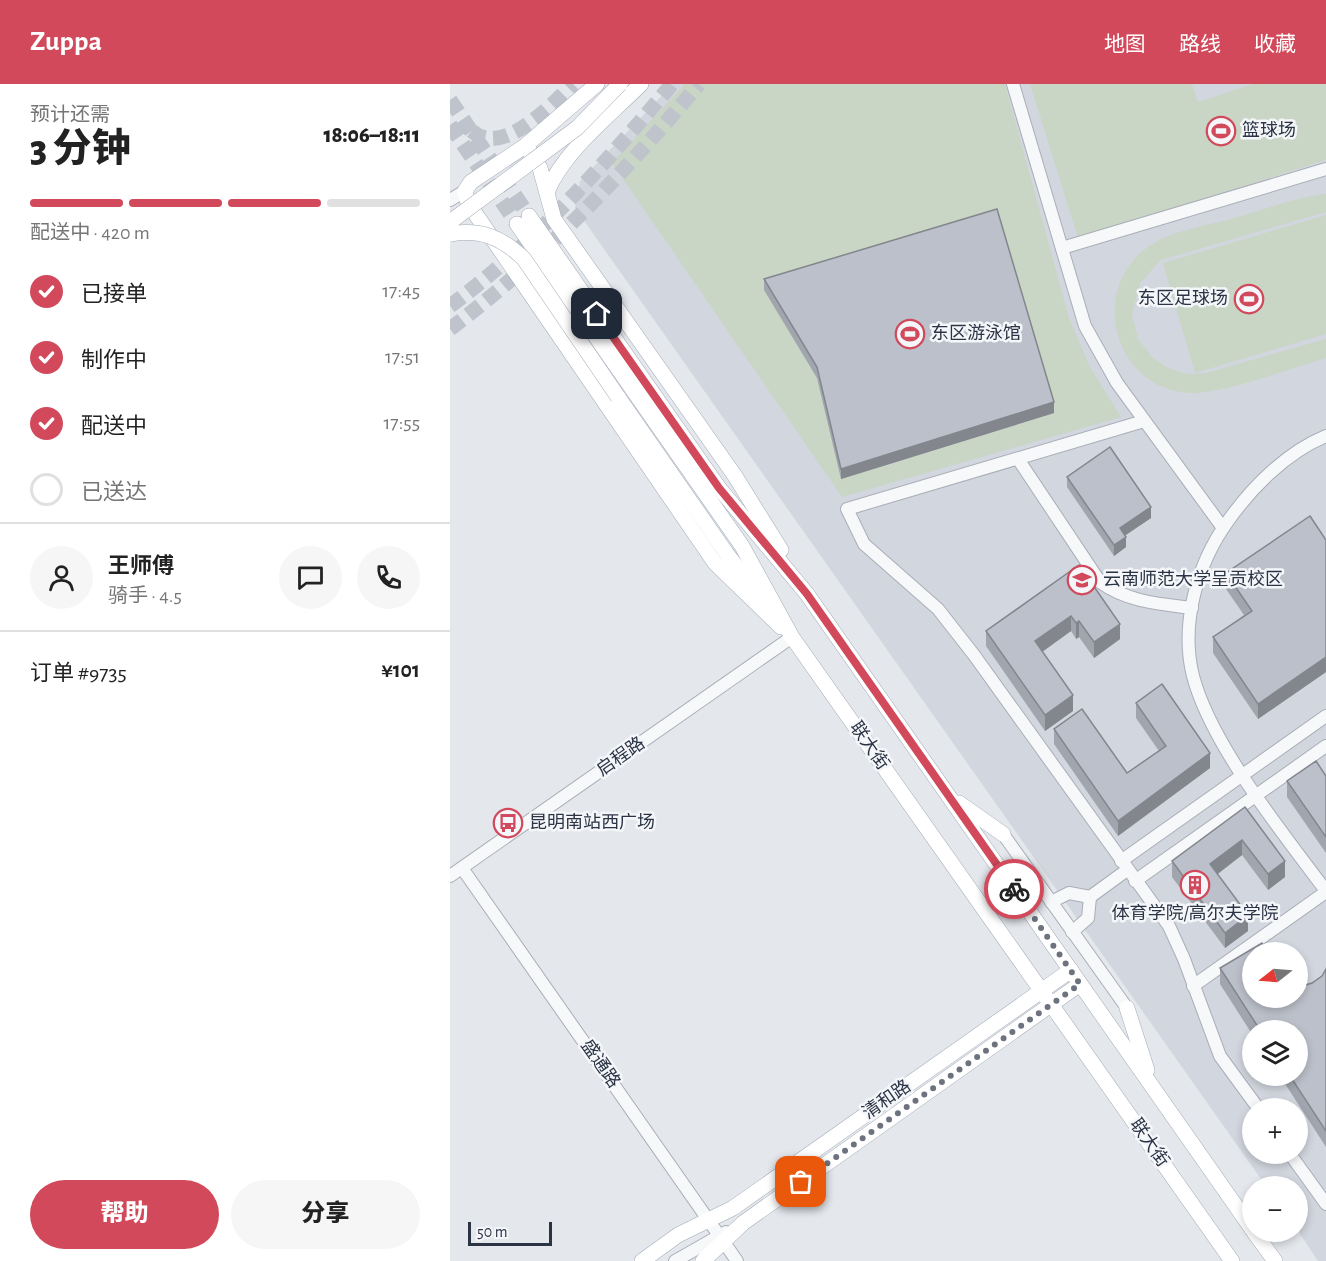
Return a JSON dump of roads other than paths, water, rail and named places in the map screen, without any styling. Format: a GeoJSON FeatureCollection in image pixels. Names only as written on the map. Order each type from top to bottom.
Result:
{"type":"FeatureCollection","features":[{"type":"Feature","properties":{"kind":"main road"},"geometry":{"type":"LineString","coordinates":[[597,84],[525,146],[471,182],[465,191],[468,203],[715,563],[792,638]]}},
{"type":"Feature","properties":{"kind":"main road"},"geometry":{"type":"LineString","coordinates":[[450,222],[577,128],[620,84]]}},
{"type":"Feature","properties":{"kind":"main road"},"geometry":{"type":"LineString","coordinates":[[547,192],[553,177],[568,158],[641,84]]}},
{"type":"Feature","properties":{"kind":"main road"},"geometry":{"type":"LineString","coordinates":[[525,146],[540,168],[554,219],[735,476],[807,594]]}},
{"type":"Feature","properties":{"kind":"main road","name":"联大街"},"geometry":{"type":"LineString","coordinates":[[1232,1261],[1053,1004],[792,638],[742,546],[523,220],[719,488],[807,594],[1242,1214]]}},
{"type":"Feature","properties":{"kind":"main road"},"geometry":{"type":"LineString","coordinates":[[450,234],[487,233],[508,243],[524,259],[727,555],[792,638]]}},
{"type":"Feature","properties":{"kind":"main road"},"geometry":{"type":"LineString","coordinates":[[948,795],[1003,834]]}},
{"type":"Feature","properties":{"kind":"main road","name":"清和路"},"geometry":{"type":"LineString","coordinates":[[703,1261],[716,1231],[733,1208],[1071,970]]}},
{"type":"Feature","properties":{"kind":"main road","name":"清和路"},"geometry":{"type":"LineString","coordinates":[[642,1261],[678,1235],[716,1231],[743,1223],[1080,984]]}},
{"type":"Feature","properties":{"kind":"main road"},"geometry":{"type":"LineString","coordinates":[[1127,1008],[1153,1087]]}},
{"type":"Feature","properties":{"kind":"main road","name":"联大街"},"geometry":{"type":"LineString","coordinates":[[1262,1242],[1275,1261]]}},
{"type":"Feature","properties":{"kind":"street"},"geometry":{"type":"LineString","coordinates":[[1013,84],[1085,326],[1117,383],[1222,528]]}},
{"type":"Feature","properties":{"kind":"street"},"geometry":{"type":"LineString","coordinates":[[1062,248],[1326,169]]}},
{"type":"Feature","properties":{"kind":"street"},"geometry":{"type":"LineString","coordinates":[[450,200],[465,191]]}},
{"type":"Feature","properties":{"kind":"street"},"geometry":{"type":"LineString","coordinates":[[450,217],[456,214],[476,216]]}},
{"type":"Feature","properties":{"kind":"street"},"geometry":{"type":"LineString","coordinates":[[1144,422],[847,509],[864,544],[938,609],[967,646],[1169,926],[1184,959],[1220,1056],[1251,1098]]}},
{"type":"Feature","properties":{"kind":"street"},"geometry":{"type":"LineString","coordinates":[[1193,986],[1326,892],[1257,795],[1205,712],[1192,674],[1189,620],[1198,578],[1222,528],[1239,504],[1287,459],[1326,436]]}},
{"type":"Feature","properties":{"kind":"street"},"geometry":{"type":"LineString","coordinates":[[1018,459],[1100,582],[1116,594],[1146,603],[1192,608]]}},
{"type":"Feature","properties":{"kind":"street","name":"启程路"},"geometry":{"type":"LineString","coordinates":[[450,876],[792,638]]}},
{"type":"Feature","properties":{"kind":"street"},"geometry":{"type":"LineString","coordinates":[[1072,932],[1088,918],[1090,897],[1124,865],[1243,774],[1326,716]]}},
{"type":"Feature","properties":{"kind":"street"},"geometry":{"type":"LineString","coordinates":[[1135,881],[1326,746]]}},
{"type":"Feature","properties":{"kind":"street"},"geometry":{"type":"LineString","coordinates":[[1003,834],[1127,1008]]}},
{"type":"Feature","properties":{"kind":"street","name":"盛通路"},"geometry":{"type":"LineString","coordinates":[[462,868],[737,1261]]}},
{"type":"Feature","properties":{"kind":"street"},"geometry":{"type":"LineString","coordinates":[[1051,903],[1070,893],[1090,897]]}},
{"type":"Feature","properties":{"kind":"street"},"geometry":{"type":"LineString","coordinates":[[1297,1164],[1326,1204]]}},
{"type":"Feature","properties":{"kind":"street","name":"清和路"},"geometry":{"type":"LineString","coordinates":[[675,1261],[716,1231]]}},
{"type":"Feature","properties":{"kind":"tunnel"},"geometry":{"type":"LineString","coordinates":[[472,131],[484,138],[497,138],[512,134],[540,115],[573,84]]}},
{"type":"Feature","properties":{"kind":"tunnel"},"geometry":{"type":"LineString","coordinates":[[450,306],[481,282],[539,230],[621,144],[672,84]]}},
{"type":"Feature","properties":{"kind":"tunnel"},"geometry":{"type":"LineString","coordinates":[[450,329],[518,274],[581,214],[642,150],[699,84]]}},
{"type":"Feature","properties":{"kind":"tunnel"},"geometry":{"type":"LineString","coordinates":[[450,100],[529,216]]}},
{"type":"Feature","properties":{"kind":"tunnel"},"geometry":{"type":"LineString","coordinates":[[450,125],[517,224]]}},
{"type":"Feature","properties":{"kind":"place","name":"篮球场"},"geometry":{"type":"Point","coordinates":[1221,131]}},
{"type":"Feature","properties":{"kind":"place","name":"东区足球场"},"geometry":{"type":"Point","coordinates":[1249,299]}},
{"type":"Feature","properties":{"kind":"place","name":"东区游泳馆"},"geometry":{"type":"Point","coordinates":[910,334]}},
{"type":"Feature","properties":{"kind":"place","name":"云南师范大学呈贡校区"},"geometry":{"type":"Point","coordinates":[1082,580]}},
{"type":"Feature","properties":{"kind":"place","name":"昆明南站西广场"},"geometry":{"type":"Point","coordinates":[508,823]}},
{"type":"Feature","properties":{"kind":"place","name":"体育学院/高尔夫学院"},"geometry":{"type":"Point","coordinates":[1195,885]}}]}
